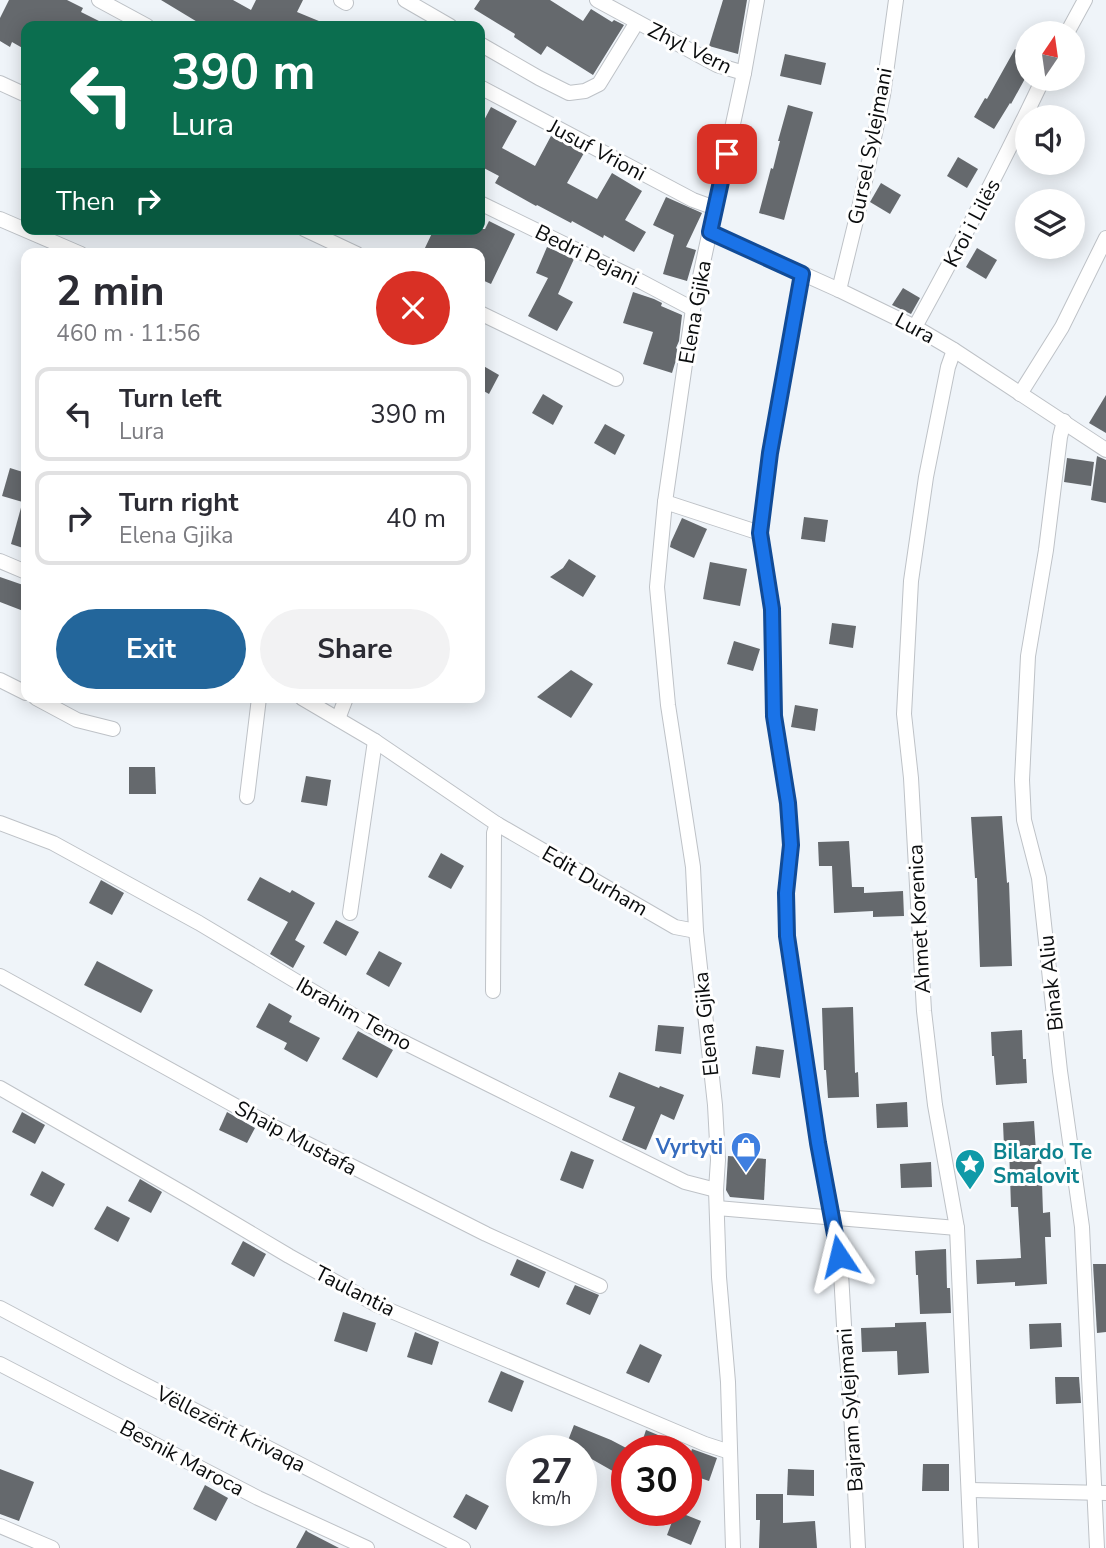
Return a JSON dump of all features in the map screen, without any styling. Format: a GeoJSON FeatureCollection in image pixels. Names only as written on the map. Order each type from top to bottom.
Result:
{"type":"FeatureCollection","features":[{"type":"Feature","properties":{"kind":"street"},"geometry":{"type":"LineString","coordinates":[[99,0],[137,21]]}},
{"type":"Feature","properties":{"kind":"street"},"geometry":{"type":"LineString","coordinates":[[405,0],[441,21]]}},
{"type":"Feature","properties":{"kind":"street","name":"Zhyl Vern"},"geometry":{"type":"LineString","coordinates":[[597,0],[717,65],[744,74]]}},
{"type":"Feature","properties":{"kind":"street","name":"Elena Gjika"},"geometry":{"type":"LineString","coordinates":[[733,1548],[728,1382],[719,1277],[715,1104],[696,931],[693,867],[668,705],[657,587],[665,502],[693,309],[744,74],[757,0]]}},
{"type":"Feature","properties":{"kind":"street","name":"Gursel Sylejmani"},"geometry":{"type":"LineString","coordinates":[[839,290],[883,95],[896,0]]}},
{"type":"Feature","properties":{"kind":"street"},"geometry":{"type":"LineString","coordinates":[[1074,21],[1085,0]]}},
{"type":"Feature","properties":{"kind":"street","name":"Zhyl Vern"},"geometry":{"type":"LineString","coordinates":[[485,47],[569,93],[585,91],[599,84],[637,22]]}},
{"type":"Feature","properties":{"kind":"street"},"geometry":{"type":"LineString","coordinates":[[0,83],[21,93]]}},
{"type":"Feature","properties":{"kind":"street","name":"Jusuf Vrioni"},"geometry":{"type":"LineString","coordinates":[[485,91],[692,200],[715,208]]}},
{"type":"Feature","properties":{"kind":"street","name":"Kroi i Lilës"},"geometry":{"type":"LineString","coordinates":[[915,327],[985,198],[1037,91]]}},
{"type":"Feature","properties":{"kind":"street","name":"Bedri Pejani"},"geometry":{"type":"LineString","coordinates":[[485,205],[693,309]]}},
{"type":"Feature","properties":{"kind":"street"},"geometry":{"type":"LineString","coordinates":[[0,219],[21,228]]}},
{"type":"Feature","properties":{"kind":"street","name":"Lura"},"geometry":{"type":"LineString","coordinates":[[710,232],[915,327],[1106,450]]}},
{"type":"Feature","properties":{"kind":"street"},"geometry":{"type":"LineString","coordinates":[[37,235],[67,248]]}},
{"type":"Feature","properties":{"kind":"street"},"geometry":{"type":"LineString","coordinates":[[317,235],[344,248]]}},
{"type":"Feature","properties":{"kind":"street"},"geometry":{"type":"LineString","coordinates":[[1020,394],[1062,327],[1106,238]]}},
{"type":"Feature","properties":{"kind":"street","name":"Bajram Sylejmani"},"geometry":{"type":"LineString","coordinates":[[802,274],[770,453],[760,533],[772,609],[774,716],[788,803],[791,845],[786,893],[787,936],[818,1143],[839,1256],[850,1391],[858,1548]]}},
{"type":"Feature","properties":{"kind":"street"},"geometry":{"type":"LineString","coordinates":[[485,315],[616,379]]}},
{"type":"Feature","properties":{"kind":"street","name":"Ahmet Korenica"},"geometry":{"type":"LineString","coordinates":[[954,350],[948,367],[926,477],[911,581],[904,714],[911,778],[924,1011],[934,1105],[957,1228],[971,1548]]}},
{"type":"Feature","properties":{"kind":"street","name":"Binak Aliu"},"geometry":{"type":"LineString","coordinates":[[1064,421],[1028,656],[1022,780],[1024,820],[1040,878],[1059,1058],[1082,1227],[1092,1406],[1100,1492],[1097,1548]]}},
{"type":"Feature","properties":{"kind":"street"},"geometry":{"type":"LineString","coordinates":[[665,502],[760,533]]}},
{"type":"Feature","properties":{"kind":"street"},"geometry":{"type":"LineString","coordinates":[[0,561],[21,570]]}},
{"type":"Feature","properties":{"kind":"street"},"geometry":{"type":"LineString","coordinates":[[0,680],[21,690]]}},
{"type":"Feature","properties":{"kind":"street"},"geometry":{"type":"LineString","coordinates":[[45,703],[77,720],[113,729]]}},
{"type":"Feature","properties":{"kind":"street"},"geometry":{"type":"LineString","coordinates":[[247,797],[258,703]]}},
{"type":"Feature","properties":{"kind":"street","name":"Edit Durham"},"geometry":{"type":"LineString","coordinates":[[311,703],[375,741],[497,824],[675,927],[696,931]]}},
{"type":"Feature","properties":{"kind":"street"},"geometry":{"type":"LineString","coordinates":[[338,719],[344,703]]}},
{"type":"Feature","properties":{"kind":"street"},"geometry":{"type":"LineString","coordinates":[[350,913],[375,741]]}},
{"type":"Feature","properties":{"kind":"street","name":"Ibrahim Temo"},"geometry":{"type":"LineString","coordinates":[[0,823],[53,843],[199,923],[369,1025],[685,1182],[716,1190]]}},
{"type":"Feature","properties":{"kind":"street"},"geometry":{"type":"LineString","coordinates":[[493,991],[494,833],[497,824]]}},
{"type":"Feature","properties":{"kind":"street","name":"Shaip Mustafa"},"geometry":{"type":"LineString","coordinates":[[0,976],[272,1126],[486,1234],[600,1286]]}},
{"type":"Feature","properties":{"kind":"street","name":"Taulantia"},"geometry":{"type":"LineString","coordinates":[[0,1088],[377,1305],[705,1444],[730,1452]]}},
{"type":"Feature","properties":{"kind":"street"},"geometry":{"type":"LineString","coordinates":[[717,1208],[957,1228]]}},
{"type":"Feature","properties":{"kind":"street","name":"Vëllezërit Krivaqa"},"geometry":{"type":"LineString","coordinates":[[0,1308],[463,1548]]}},
{"type":"Feature","properties":{"kind":"street","name":"Besnik Maroca"},"geometry":{"type":"LineString","coordinates":[[0,1364],[258,1498],[367,1548]]}},
{"type":"Feature","properties":{"kind":"street"},"geometry":{"type":"LineString","coordinates":[[970,1490],[1100,1492]]}},
{"type":"Feature","properties":{"kind":"street"},"geometry":{"type":"LineString","coordinates":[[0,1526],[52,1548]]}},
{"type":"Feature","properties":{"kind":"building"},"geometry":{"type":"Polygon","coordinates":[[[9,0],[67,0],[83,8],[81,12],[99,21],[21,21],[21,47],[12,42],[10,47],[0,41],[0,18],[9,0]]]}},
{"type":"Feature","properties":{"kind":"building"},"geometry":{"type":"Polygon","coordinates":[[[161,0],[233,0],[251,10],[256,0],[303,0],[297,12],[319,21],[196,21],[161,0]]]}},
{"type":"Feature","properties":{"kind":"building"},"geometry":{"type":"Polygon","coordinates":[[[480,0],[550,0],[583,21],[591,9],[612,22],[614,20],[624,25],[593,75],[547,46],[541,55],[514,37],[515,34],[474,9],[480,0]]]}},
{"type":"Feature","properties":{"kind":"building"},"geometry":{"type":"Polygon","coordinates":[[[723,0],[747,0],[738,54],[709,46],[723,0]]]}},
{"type":"Feature","properties":{"kind":"building"},"geometry":{"type":"Polygon","coordinates":[[[1015,49],[1015,91],[1018,91],[994,129],[974,117],[985,98],[987,99],[1015,49]]]}},
{"type":"Feature","properties":{"kind":"building"},"geometry":{"type":"Polygon","coordinates":[[[785,54],[826,63],[821,85],[780,76],[785,54]]]}},
{"type":"Feature","properties":{"kind":"building"},"geometry":{"type":"Polygon","coordinates":[[[788,105],[813,112],[784,220],[759,213],[771,168],[773,169],[788,105]]]}},
{"type":"Feature","properties":{"kind":"building"},"geometry":{"type":"Polygon","coordinates":[[[491,107],[517,121],[502,148],[535,166],[551,136],[584,153],[567,183],[597,199],[612,173],[642,191],[625,220],[646,232],[634,252],[604,235],[603,238],[536,206],[495,183],[499,176],[485,169],[485,118],[491,107]]]}},
{"type":"Feature","properties":{"kind":"building"},"geometry":{"type":"Polygon","coordinates":[[[958,157],[978,169],[967,188],[947,176],[958,157]]]}},
{"type":"Feature","properties":{"kind":"building"},"geometry":{"type":"Polygon","coordinates":[[[881,183],[901,195],[890,214],[870,202],[881,183]]]}},
{"type":"Feature","properties":{"kind":"building"},"geometry":{"type":"Polygon","coordinates":[[[666,197],[702,213],[686,247],[696,250],[687,281],[663,274],[674,235],[653,225],[666,197]]]}},
{"type":"Feature","properties":{"kind":"building"},"geometry":{"type":"Polygon","coordinates":[[[489,221],[515,234],[491,284],[485,281],[485,248],[425,248],[431,235],[485,235],[489,221]]]}},
{"type":"Feature","properties":{"kind":"building"},"geometry":{"type":"Polygon","coordinates":[[[547,247],[574,259],[558,294],[573,302],[557,331],[528,316],[548,278],[536,273],[547,247]]]}},
{"type":"Feature","properties":{"kind":"building"},"geometry":{"type":"Polygon","coordinates":[[[977,248],[997,260],[986,279],[966,267],[977,248]]]}},
{"type":"Feature","properties":{"kind":"building"},"geometry":{"type":"Polygon","coordinates":[[[903,288],[920,298],[911,314],[892,305],[903,288]]]}},
{"type":"Feature","properties":{"kind":"building"},"geometry":{"type":"Polygon","coordinates":[[[633,292],[654,299],[662,303],[661,306],[682,315],[672,373],[643,364],[653,332],[623,323],[633,292]]]}},
{"type":"Feature","properties":{"kind":"building"},"geometry":{"type":"Polygon","coordinates":[[[485,367],[499,375],[489,394],[485,392],[485,367]]]}},
{"type":"Feature","properties":{"kind":"building"},"geometry":{"type":"Polygon","coordinates":[[[543,394],[563,406],[553,425],[532,413],[543,394]]]}},
{"type":"Feature","properties":{"kind":"building"},"geometry":{"type":"Polygon","coordinates":[[[1106,395],[1106,433],[1089,423],[1106,395]]]}},
{"type":"Feature","properties":{"kind":"building"},"geometry":{"type":"Polygon","coordinates":[[[605,424],[625,435],[615,455],[594,443],[605,424]]]}},
{"type":"Feature","properties":{"kind":"building"},"geometry":{"type":"Polygon","coordinates":[[[1097,456],[1106,460],[1106,503],[1091,500],[1097,456]]]}},
{"type":"Feature","properties":{"kind":"building"},"geometry":{"type":"Polygon","coordinates":[[[1067,458],[1094,462],[1091,486],[1064,482],[1067,458]]]}},
{"type":"Feature","properties":{"kind":"building"},"geometry":{"type":"Polygon","coordinates":[[[10,468],[21,471],[21,502],[2,496],[10,468]]]}},
{"type":"Feature","properties":{"kind":"building"},"geometry":{"type":"Polygon","coordinates":[[[21,508],[21,547],[11,544],[21,508]]]}},
{"type":"Feature","properties":{"kind":"building"},"geometry":{"type":"Polygon","coordinates":[[[804,517],[828,520],[825,542],[801,539],[804,517]]]}},
{"type":"Feature","properties":{"kind":"building"},"geometry":{"type":"Polygon","coordinates":[[[682,518],[707,529],[694,558],[670,547],[682,518]]]}},
{"type":"Feature","properties":{"kind":"building"},"geometry":{"type":"Polygon","coordinates":[[[569,559],[596,576],[583,597],[550,577],[563,568],[569,559]]]}},
{"type":"Feature","properties":{"kind":"building"},"geometry":{"type":"Polygon","coordinates":[[[710,562],[747,569],[740,606],[703,599],[710,562]]]}},
{"type":"Feature","properties":{"kind":"building"},"geometry":{"type":"Polygon","coordinates":[[[0,577],[21,584],[21,610],[0,602],[0,577]]]}},
{"type":"Feature","properties":{"kind":"building"},"geometry":{"type":"Polygon","coordinates":[[[832,623],[856,626],[853,648],[829,644],[832,623]]]}},
{"type":"Feature","properties":{"kind":"building"},"geometry":{"type":"Polygon","coordinates":[[[734,641],[760,649],[753,671],[727,664],[734,641]]]}},
{"type":"Feature","properties":{"kind":"building"},"geometry":{"type":"Polygon","coordinates":[[[571,670],[593,684],[571,718],[537,697],[571,670]]]}},
{"type":"Feature","properties":{"kind":"building"},"geometry":{"type":"Polygon","coordinates":[[[795,705],[818,709],[815,731],[791,727],[795,705]]]}},
{"type":"Feature","properties":{"kind":"building"},"geometry":{"type":"Polygon","coordinates":[[[129,767],[155,767],[156,794],[129,794],[129,767]]]}},
{"type":"Feature","properties":{"kind":"building"},"geometry":{"type":"Polygon","coordinates":[[[306,776],[331,780],[327,806],[301,802],[306,776]]]}},
{"type":"Feature","properties":{"kind":"building"},"geometry":{"type":"Polygon","coordinates":[[[1002,816],[1007,883],[1009,882],[1012,966],[980,967],[977,878],[971,817],[1002,816]]]}},
{"type":"Feature","properties":{"kind":"building"},"geometry":{"type":"Polygon","coordinates":[[[849,841],[852,887],[864,887],[864,893],[903,891],[904,916],[873,917],[873,911],[834,913],[832,866],[819,866],[818,842],[849,841]]]}},
{"type":"Feature","properties":{"kind":"building"},"geometry":{"type":"Polygon","coordinates":[[[441,853],[464,866],[451,889],[428,877],[441,853]]]}},
{"type":"Feature","properties":{"kind":"building"},"geometry":{"type":"Polygon","coordinates":[[[260,877],[315,903],[295,940],[305,946],[293,968],[270,954],[288,922],[247,900],[260,877]]]}},
{"type":"Feature","properties":{"kind":"building"},"geometry":{"type":"Polygon","coordinates":[[[101,880],[124,893],[112,915],[89,903],[101,880]]]}},
{"type":"Feature","properties":{"kind":"building"},"geometry":{"type":"Polygon","coordinates":[[[336,920],[359,932],[346,956],[323,943],[336,920]]]}},
{"type":"Feature","properties":{"kind":"building"},"geometry":{"type":"Polygon","coordinates":[[[379,951],[402,963],[389,987],[366,974],[379,951]]]}},
{"type":"Feature","properties":{"kind":"building"},"geometry":{"type":"Polygon","coordinates":[[[97,961],[153,990],[141,1013],[84,985],[97,961]]]}},
{"type":"Feature","properties":{"kind":"building"},"geometry":{"type":"Polygon","coordinates":[[[269,1003],[292,1016],[289,1022],[320,1038],[307,1062],[284,1049],[287,1043],[256,1027],[269,1003]]]}},
{"type":"Feature","properties":{"kind":"building"},"geometry":{"type":"Polygon","coordinates":[[[853,1007],[855,1073],[858,1072],[859,1097],[828,1098],[824,1070],[822,1008],[853,1007]]]}},
{"type":"Feature","properties":{"kind":"building"},"geometry":{"type":"Polygon","coordinates":[[[658,1025],[684,1027],[681,1054],[655,1051],[658,1025]]]}},
{"type":"Feature","properties":{"kind":"building"},"geometry":{"type":"Polygon","coordinates":[[[1022,1030],[1027,1083],[996,1085],[991,1032],[1022,1030]]]}},
{"type":"Feature","properties":{"kind":"building"},"geometry":{"type":"Polygon","coordinates":[[[358,1031],[393,1050],[377,1078],[342,1059],[358,1031]]]}},
{"type":"Feature","properties":{"kind":"building"},"geometry":{"type":"Polygon","coordinates":[[[756,1046],[784,1050],[780,1078],[752,1074],[756,1046]]]}},
{"type":"Feature","properties":{"kind":"building"},"geometry":{"type":"Polygon","coordinates":[[[619,1072],[684,1095],[674,1120],[661,1114],[646,1150],[622,1140],[635,1107],[609,1097],[619,1072]]]}},
{"type":"Feature","properties":{"kind":"building"},"geometry":{"type":"Polygon","coordinates":[[[907,1102],[908,1127],[877,1128],[876,1104],[907,1102]]]}},
{"type":"Feature","properties":{"kind":"building"},"geometry":{"type":"Polygon","coordinates":[[[22,1112],[45,1125],[35,1144],[12,1132],[22,1112]]]}},
{"type":"Feature","properties":{"kind":"building"},"geometry":{"type":"Polygon","coordinates":[[[227,1112],[255,1128],[247,1143],[219,1130],[227,1112]]]}},
{"type":"Feature","properties":{"kind":"building"},"geometry":{"type":"Polygon","coordinates":[[[1034,1121],[1036,1152],[1041,1152],[1043,1213],[1050,1212],[1051,1237],[1045,1237],[1047,1284],[977,1284],[976,1260],[1021,1258],[1018,1207],[1011,1207],[1009,1147],[1004,1147],[1003,1123],[1034,1121]]]}},
{"type":"Feature","properties":{"kind":"building"},"geometry":{"type":"Polygon","coordinates":[[[571,1151],[594,1160],[583,1189],[560,1180],[571,1151]]]}},
{"type":"Feature","properties":{"kind":"building","name":"Vyrtyti"},"geometry":{"type":"Polygon","coordinates":[[[728,1156],[766,1159],[764,1200],[730,1197],[726,1190],[728,1156]]]}},
{"type":"Feature","properties":{"kind":"building"},"geometry":{"type":"Polygon","coordinates":[[[931,1162],[932,1187],[901,1188],[900,1164],[931,1162]]]}},
{"type":"Feature","properties":{"kind":"building"},"geometry":{"type":"Polygon","coordinates":[[[42,1171],[65,1184],[53,1207],[30,1195],[42,1171]]]}},
{"type":"Feature","properties":{"kind":"building"},"geometry":{"type":"Polygon","coordinates":[[[140,1179],[162,1192],[151,1213],[128,1201],[140,1179]]]}},
{"type":"Feature","properties":{"kind":"building"},"geometry":{"type":"Polygon","coordinates":[[[107,1206],[130,1218],[118,1242],[94,1229],[107,1206]]]}},
{"type":"Feature","properties":{"kind":"building"},"geometry":{"type":"Polygon","coordinates":[[[243,1241],[266,1254],[254,1277],[231,1264],[243,1241]]]}},
{"type":"Feature","properties":{"kind":"building"},"geometry":{"type":"Polygon","coordinates":[[[946,1249],[951,1313],[920,1314],[915,1251],[946,1249]]]}},
{"type":"Feature","properties":{"kind":"building"},"geometry":{"type":"Polygon","coordinates":[[[517,1259],[546,1272],[539,1288],[510,1275],[517,1259]]]}},
{"type":"Feature","properties":{"kind":"building"},"geometry":{"type":"Polygon","coordinates":[[[1093,1264],[1106,1264],[1106,1332],[1097,1333],[1093,1264]]]}},
{"type":"Feature","properties":{"kind":"building"},"geometry":{"type":"Polygon","coordinates":[[[575,1285],[599,1295],[590,1315],[566,1304],[575,1285]]]}},
{"type":"Feature","properties":{"kind":"building"},"geometry":{"type":"Polygon","coordinates":[[[343,1312],[376,1323],[367,1352],[334,1341],[343,1312]]]}},
{"type":"Feature","properties":{"kind":"building"},"geometry":{"type":"Polygon","coordinates":[[[926,1322],[929,1373],[898,1375],[897,1351],[862,1352],[861,1328],[895,1327],[895,1323],[926,1322]]]}},
{"type":"Feature","properties":{"kind":"building"},"geometry":{"type":"Polygon","coordinates":[[[1061,1323],[1062,1347],[1030,1349],[1029,1324],[1061,1323]]]}},
{"type":"Feature","properties":{"kind":"building"},"geometry":{"type":"Polygon","coordinates":[[[415,1332],[439,1342],[432,1365],[407,1357],[415,1332]]]}},
{"type":"Feature","properties":{"kind":"building"},"geometry":{"type":"Polygon","coordinates":[[[640,1344],[662,1355],[649,1383],[626,1373],[640,1344]]]}},
{"type":"Feature","properties":{"kind":"building"},"geometry":{"type":"Polygon","coordinates":[[[501,1371],[524,1381],[512,1412],[488,1402],[501,1371]]]}},
{"type":"Feature","properties":{"kind":"building"},"geometry":{"type":"Polygon","coordinates":[[[1055,1377],[1079,1377],[1081,1403],[1056,1404],[1055,1377]]]}},
{"type":"Feature","properties":{"kind":"building"},"geometry":{"type":"Polygon","coordinates":[[[574,1425],[611,1440],[611,1470],[597,1462],[597,1435],[570,1435],[574,1425]]]}},
{"type":"Feature","properties":{"kind":"building"},"geometry":{"type":"Polygon","coordinates":[[[646,1430],[658,1435],[644,1435],[646,1430]]]}},
{"type":"Feature","properties":{"kind":"building"},"geometry":{"type":"Polygon","coordinates":[[[702,1453],[717,1458],[709,1481],[702,1479],[702,1453]]]}},
{"type":"Feature","properties":{"kind":"building"},"geometry":{"type":"Polygon","coordinates":[[[923,1464],[949,1464],[949,1491],[922,1491],[923,1464]]]}},
{"type":"Feature","properties":{"kind":"building"},"geometry":{"type":"Polygon","coordinates":[[[0,1469],[34,1482],[19,1521],[0,1514],[0,1469]]]}},
{"type":"Feature","properties":{"kind":"building"},"geometry":{"type":"Polygon","coordinates":[[[788,1469],[814,1470],[814,1496],[787,1495],[788,1469]]]}},
{"type":"Feature","properties":{"kind":"building"},"geometry":{"type":"Polygon","coordinates":[[[205,1485],[228,1498],[216,1521],[193,1509],[205,1485]]]}},
{"type":"Feature","properties":{"kind":"building"},"geometry":{"type":"Polygon","coordinates":[[[466,1494],[489,1506],[476,1530],[453,1517],[466,1494]]]}},
{"type":"Feature","properties":{"kind":"building"},"geometry":{"type":"Polygon","coordinates":[[[756,1494],[783,1494],[783,1523],[815,1521],[817,1548],[759,1548],[760,1520],[756,1520],[756,1494]]]}},
{"type":"Feature","properties":{"kind":"building"},"geometry":{"type":"Polygon","coordinates":[[[670,1526],[699,1526],[691,1545],[667,1535],[670,1526]]]}},
{"type":"Feature","properties":{"kind":"building"},"geometry":{"type":"Polygon","coordinates":[[[306,1530],[308,1532],[339,1548],[296,1548],[306,1530]]]}},
{"type":"Feature","properties":{"kind":"place","name":"Vyrtyti"},"geometry":{"type":"Point","coordinates":[746,1174]}},
{"type":"Feature","properties":{"kind":"place","name":"Bilardo Te Smalovit"},"geometry":{"type":"Point","coordinates":[970,1191]}},
{"type":"Feature","properties":{"kind":"route"},"geometry":{"type":"LineString","coordinates":[[727,154],[710,232],[802,274],[770,453],[760,533],[772,609],[774,716],[788,803],[791,845],[786,893],[787,936],[818,1143],[839,1256]]}}]}
